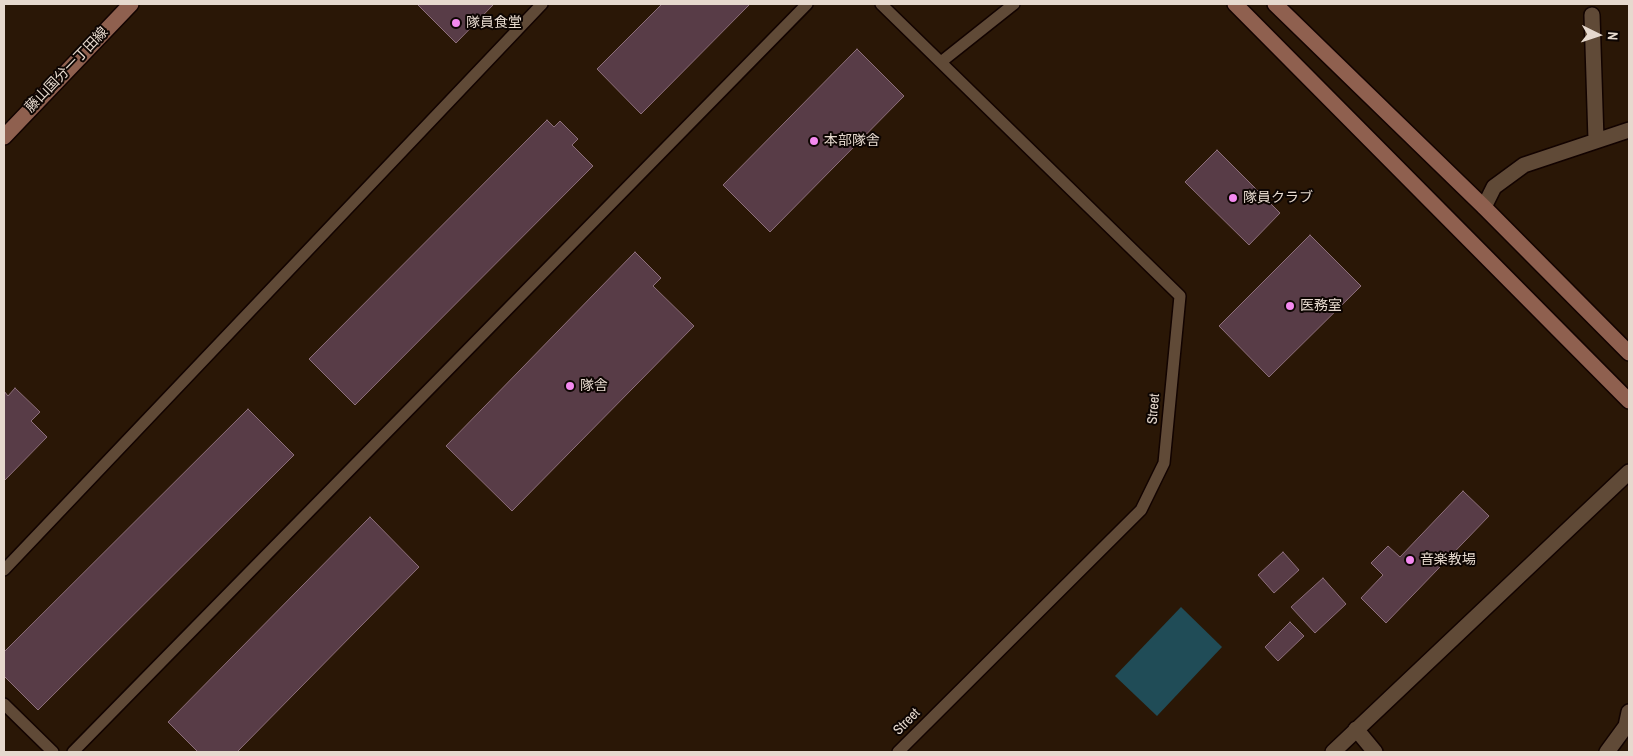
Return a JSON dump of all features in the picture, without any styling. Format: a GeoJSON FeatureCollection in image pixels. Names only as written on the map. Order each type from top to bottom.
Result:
{"type":"FeatureCollection","features":[{"type":"Feature","properties":{"kind":"street","name":"藤山国分一丁田線"},"geometry":{"type":"LineString","coordinates":[[4,136],[131,4]]}},
{"type":"Feature","properties":{"kind":"street"},"geometry":{"type":"LineString","coordinates":[[1235,4],[1629,401]]}},
{"type":"Feature","properties":{"kind":"street"},"geometry":{"type":"LineString","coordinates":[[1275,4],[1484,207],[1629,353]]}},
{"type":"Feature","properties":{"kind":"street"},"geometry":{"type":"LineString","coordinates":[[1592,15],[1596,140]]}},
{"type":"Feature","properties":{"kind":"street"},"geometry":{"type":"LineString","coordinates":[[1484,207],[1494,187],[1524,165],[1629,130]]}},
{"type":"Feature","properties":{"kind":"street"},"geometry":{"type":"LineString","coordinates":[[1333,752],[1629,472]]}},
{"type":"Feature","properties":{"kind":"street"},"geometry":{"type":"LineString","coordinates":[[1607,752],[1626,726],[1629,712]]}},
{"type":"Feature","properties":{"kind":"street"},"geometry":{"type":"LineString","coordinates":[[1356,729],[1375,752]]}},
{"type":"Feature","properties":{"kind":"lane"},"geometry":{"type":"LineString","coordinates":[[4,570],[542,4]]}},
{"type":"Feature","properties":{"kind":"lane"},"geometry":{"type":"LineString","coordinates":[[73,752],[807,4]]}},
{"type":"Feature","properties":{"kind":"lane"},"geometry":{"type":"LineString","coordinates":[[882,4],[941,62],[1014,4]]}},
{"type":"Feature","properties":{"kind":"lane","name":"Street"},"geometry":{"type":"LineString","coordinates":[[898,752],[1141,510],[1164,463],[1180,296],[941,62]]}},
{"type":"Feature","properties":{"kind":"lane"},"geometry":{"type":"LineString","coordinates":[[4,704],[53,752]]}},
{"type":"Feature","properties":{"kind":"water"},"geometry":{"type":"Polygon","coordinates":[[[1181,607],[1222,647],[1157,716],[1115,676],[1181,607]]]}},
{"type":"Feature","properties":{"kind":"building","name":"隊員食堂"},"geometry":{"type":"Polygon","coordinates":[[[417,4],[494,4],[456,43],[417,4]]]}},
{"type":"Feature","properties":{"kind":"building"},"geometry":{"type":"Polygon","coordinates":[[[662,4],[750,4],[641,114],[597,69],[662,4]]]}},
{"type":"Feature","properties":{"kind":"building","name":"本部隊舎"},"geometry":{"type":"Polygon","coordinates":[[[857,49],[904,96],[770,232],[723,185],[857,49]]]}},
{"type":"Feature","properties":{"kind":"building"},"geometry":{"type":"Polygon","coordinates":[[[547,120],[554,127],[560,121],[578,139],[572,145],[593,166],[355,405],[309,359],[547,120]]]}},
{"type":"Feature","properties":{"kind":"building","name":"隊員クラブ"},"geometry":{"type":"Polygon","coordinates":[[[1217,150],[1280,213],[1249,245],[1185,182],[1217,150]]]}},
{"type":"Feature","properties":{"kind":"building","name":"医務室"},"geometry":{"type":"Polygon","coordinates":[[[1310,235],[1361,286],[1269,377],[1219,326],[1310,235]]]}},
{"type":"Feature","properties":{"kind":"building","name":"隊舎"},"geometry":{"type":"Polygon","coordinates":[[[635,252],[661,278],[653,286],[694,326],[512,511],[446,446],[635,252]]]}},
{"type":"Feature","properties":{"kind":"building"},"geometry":{"type":"Polygon","coordinates":[[[15,388],[40,412],[31,421],[47,437],[4,481],[4,391],[8,396],[15,388]]]}},
{"type":"Feature","properties":{"kind":"building"},"geometry":{"type":"Polygon","coordinates":[[[248,409],[294,455],[38,710],[4,676],[4,652],[248,409]]]}},
{"type":"Feature","properties":{"kind":"building","name":"音楽教場"},"geometry":{"type":"Polygon","coordinates":[[[1463,491],[1489,516],[1386,623],[1361,598],[1383,575],[1371,563],[1388,546],[1400,557],[1463,491]]]}},
{"type":"Feature","properties":{"kind":"building"},"geometry":{"type":"Polygon","coordinates":[[[370,517],[419,567],[237,752],[198,752],[168,722],[370,517]]]}},
{"type":"Feature","properties":{"kind":"building"},"geometry":{"type":"Polygon","coordinates":[[[1283,552],[1299,570],[1274,593],[1258,575],[1283,552]]]}},
{"type":"Feature","properties":{"kind":"building"},"geometry":{"type":"Polygon","coordinates":[[[1323,578],[1346,604],[1315,633],[1291,607],[1323,578]]]}},
{"type":"Feature","properties":{"kind":"building"},"geometry":{"type":"Polygon","coordinates":[[[1290,622],[1304,636],[1278,661],[1265,647],[1290,622]]]}},
{"type":"Feature","properties":{"kind":"place","name":"隊員食堂"},"geometry":{"type":"Point","coordinates":[456,23]}},
{"type":"Feature","properties":{"kind":"place","name":"本部隊舎"},"geometry":{"type":"Point","coordinates":[814,141]}},
{"type":"Feature","properties":{"kind":"place","name":"隊員クラブ"},"geometry":{"type":"Point","coordinates":[1233,198]}},
{"type":"Feature","properties":{"kind":"place","name":"医務室"},"geometry":{"type":"Point","coordinates":[1290,306]}},
{"type":"Feature","properties":{"kind":"place","name":"隊舎"},"geometry":{"type":"Point","coordinates":[570,386]}},
{"type":"Feature","properties":{"kind":"place","name":"音楽教場"},"geometry":{"type":"Point","coordinates":[1410,560]}}]}
